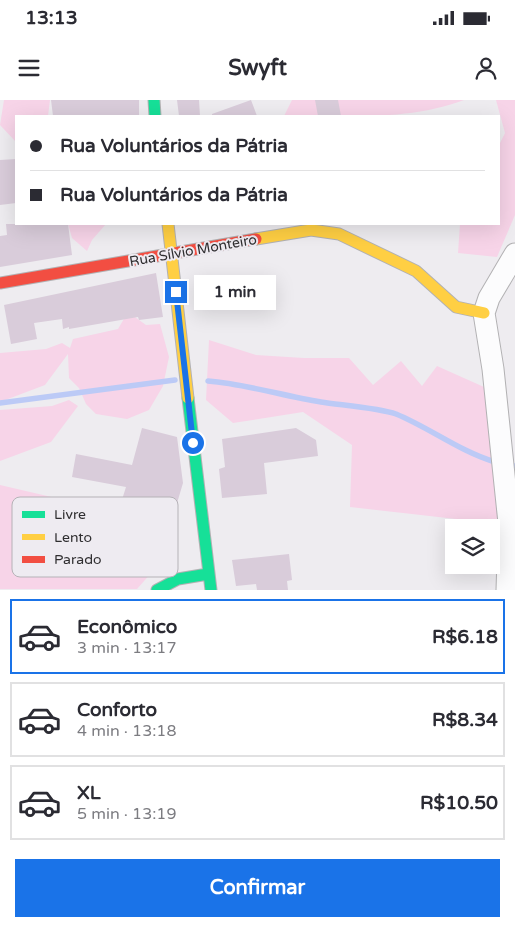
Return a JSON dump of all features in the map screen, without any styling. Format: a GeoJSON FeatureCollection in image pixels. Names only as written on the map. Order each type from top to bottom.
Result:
{"type":"FeatureCollection","features":[{"type":"Feature","properties":{"kind":"street"},"geometry":{"type":"LineString","coordinates":[[154,100],[156,115]]}},
{"type":"Feature","properties":{"kind":"street"},"geometry":{"type":"LineString","coordinates":[[168,225],[211,590]]}},
{"type":"Feature","properties":{"kind":"street","name":"Rua Sílvio Monteiro"},"geometry":{"type":"LineString","coordinates":[[0,283],[311,230],[339,234],[416,271],[456,307],[484,313]]}},
{"type":"Feature","properties":{"kind":"street"},"geometry":{"type":"LineString","coordinates":[[507,590],[509,523],[498,404],[484,313],[489,298],[515,254]]}},
{"type":"Feature","properties":{"kind":"street"},"geometry":{"type":"LineString","coordinates":[[157,590],[178,579],[208,574]]}},
{"type":"Feature","properties":{"kind":"shaded area"},"geometry":{"type":"Polygon","coordinates":[[[4,100],[50,100],[48,115],[15,115],[15,141],[0,125],[4,100]]]}},
{"type":"Feature","properties":{"kind":"shaded area"},"geometry":{"type":"Polygon","coordinates":[[[292,100],[464,100],[443,107],[386,115],[284,115],[292,100]]]}},
{"type":"Feature","properties":{"kind":"shaded area"},"geometry":{"type":"Polygon","coordinates":[[[496,100],[515,100],[515,215],[497,257],[458,253],[460,225],[500,225],[500,143],[505,133],[496,100]]]}},
{"type":"Feature","properties":{"kind":"shaded area"},"geometry":{"type":"Polygon","coordinates":[[[68,225],[105,225],[92,240],[87,251],[72,238],[68,225]]]}},
{"type":"Feature","properties":{"kind":"shaded area"},"geometry":{"type":"Polygon","coordinates":[[[128,312],[146,325],[160,324],[169,357],[163,386],[149,410],[127,419],[96,414],[86,404],[79,388],[69,378],[68,354],[45,385],[0,402],[0,353],[46,349],[62,343],[70,348],[73,339],[118,329],[128,312]]]}},
{"type":"Feature","properties":{"kind":"shaded area"},"geometry":{"type":"Polygon","coordinates":[[[209,340],[256,355],[349,358],[373,385],[401,361],[422,386],[437,366],[484,387],[499,519],[456,519],[350,507],[352,445],[303,412],[233,423],[206,400],[209,340]]]}},
{"type":"Feature","properties":{"kind":"shaded area"},"geometry":{"type":"Polygon","coordinates":[[[69,400],[78,406],[51,442],[0,461],[0,410],[52,406],[69,400]]]}},
{"type":"Feature","properties":{"kind":"shaded area"},"geometry":{"type":"Polygon","coordinates":[[[0,485],[52,497],[12,497],[12,577],[148,577],[137,589],[0,589],[0,485]]]}},
{"type":"Feature","properties":{"kind":"building"},"geometry":{"type":"Polygon","coordinates":[[[51,100],[139,100],[139,115],[53,115],[51,100]]]}},
{"type":"Feature","properties":{"kind":"building"},"geometry":{"type":"Polygon","coordinates":[[[177,100],[199,100],[200,115],[179,115],[177,100]]]}},
{"type":"Feature","properties":{"kind":"building"},"geometry":{"type":"Polygon","coordinates":[[[251,100],[257,115],[212,115],[251,100]]]}},
{"type":"Feature","properties":{"kind":"building"},"geometry":{"type":"Polygon","coordinates":[[[315,100],[338,100],[341,115],[318,115],[315,100]]]}},
{"type":"Feature","properties":{"kind":"building"},"geometry":{"type":"Polygon","coordinates":[[[15,159],[15,203],[0,205],[0,160],[15,159]]]}},
{"type":"Feature","properties":{"kind":"building"},"geometry":{"type":"Polygon","coordinates":[[[6,224],[68,225],[72,255],[0,267],[0,236],[7,235],[6,224]]]}},
{"type":"Feature","properties":{"kind":"building"},"geometry":{"type":"Polygon","coordinates":[[[156,273],[163,317],[139,320],[138,317],[69,329],[69,327],[63,329],[62,319],[34,323],[37,339],[11,344],[4,305],[156,273]]]}},
{"type":"Feature","properties":{"kind":"building"},"geometry":{"type":"Polygon","coordinates":[[[142,428],[177,437],[183,483],[178,500],[178,497],[123,497],[126,487],[72,477],[76,454],[132,465],[142,428]]]}},
{"type":"Feature","properties":{"kind":"building"},"geometry":{"type":"Polygon","coordinates":[[[296,428],[316,440],[318,456],[264,463],[267,494],[222,498],[219,469],[225,467],[222,439],[296,428]]]}},
{"type":"Feature","properties":{"kind":"building"},"geometry":{"type":"Polygon","coordinates":[[[289,554],[292,580],[287,581],[288,590],[257,590],[256,584],[236,586],[232,560],[289,554]]]}},
{"type":"Feature","properties":{"kind":"waterway"},"geometry":{"type":"LineString","coordinates":[[0,403],[175,380]]}},
{"type":"Feature","properties":{"kind":"waterway"},"geometry":{"type":"LineString","coordinates":[[208,381],[321,402],[389,412],[409,420],[469,452],[495,462]]}},
{"type":"Feature","properties":{"kind":"traffic: fast"},"geometry":{"type":"LineString","coordinates":[[154,100],[155,115]]}},
{"type":"Feature","properties":{"kind":"traffic: fast"},"geometry":{"type":"LineString","coordinates":[[188,398],[211,590]]}},
{"type":"Feature","properties":{"kind":"traffic: fast"},"geometry":{"type":"LineString","coordinates":[[157,590],[178,579],[208,574]]}},
{"type":"Feature","properties":{"kind":"traffic: slow"},"geometry":{"type":"LineString","coordinates":[[168,225],[188,398]]}},
{"type":"Feature","properties":{"kind":"traffic: slow"},"geometry":{"type":"LineString","coordinates":[[256,239],[311,230],[339,234],[416,271],[456,307],[484,313]]}},
{"type":"Feature","properties":{"kind":"traffic: jam"},"geometry":{"type":"LineString","coordinates":[[0,283],[256,239]]}},
{"type":"Feature","properties":{"kind":"route"},"geometry":{"type":"LineString","coordinates":[[176,292],[193,443]]}}]}
